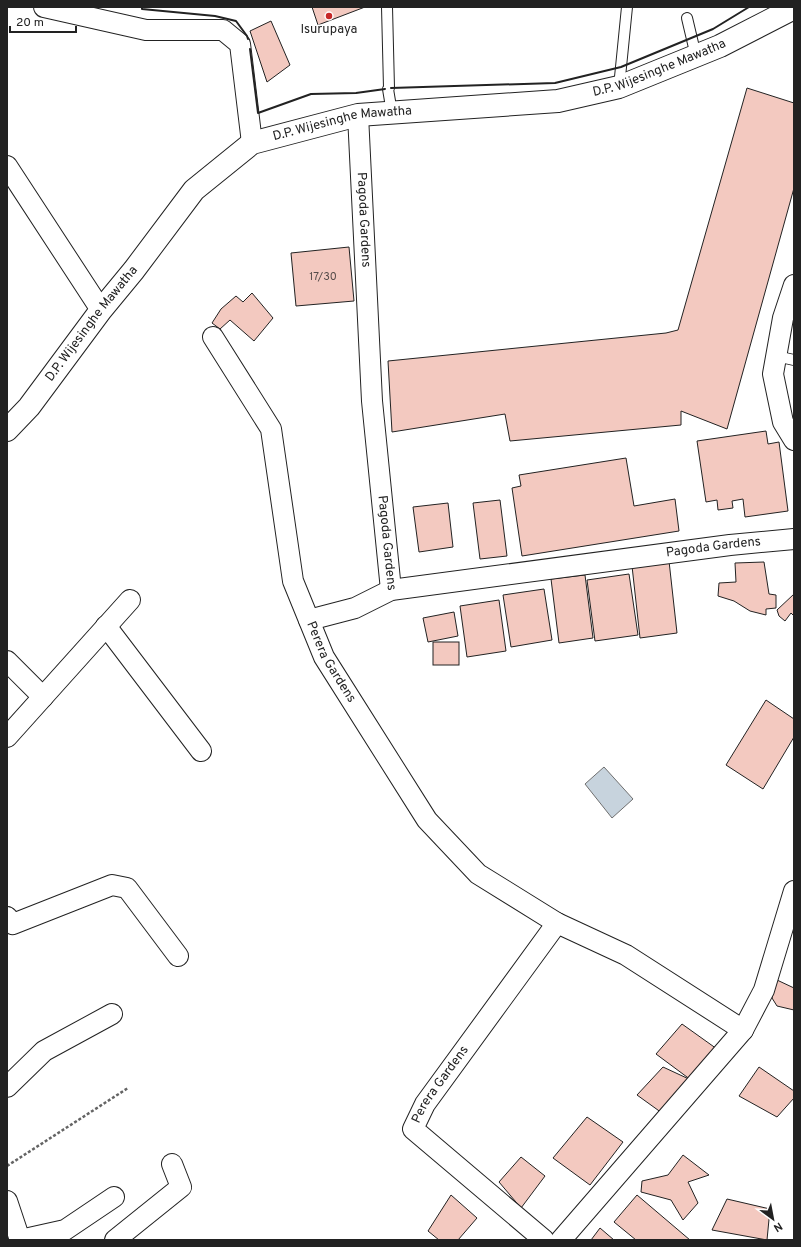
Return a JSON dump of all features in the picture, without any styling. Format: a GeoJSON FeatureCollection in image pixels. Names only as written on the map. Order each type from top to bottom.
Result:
{"type":"FeatureCollection","features":[{"type":"Feature","properties":{"kind":"main road","name":"D.P. Wijesinghe Mawatha"},"geometry":{"type":"LineString","coordinates":[[7,430],[30,407],[101,310],[134,270],[194,190],[252,143],[358,115],[558,102],[619,86],[696,56],[720,46],[794,8]]}},
{"type":"Feature","properties":{"kind":"street"},"geometry":{"type":"LineString","coordinates":[[44,7],[146,30],[223,30],[240,44],[252,143]]}},
{"type":"Feature","properties":{"kind":"street","name":"Pagoda Gardens"},"geometry":{"type":"LineString","coordinates":[[358,115],[372,401],[392,590],[722,546],[794,539]]}},
{"type":"Feature","properties":{"kind":"street"},"geometry":{"type":"LineString","coordinates":[[7,166],[101,310]]}},
{"type":"Feature","properties":{"kind":"street"},"geometry":{"type":"LineString","coordinates":[[793,294],[783,318],[785,358],[773,374],[784,422],[794,440]]}},
{"type":"Feature","properties":{"kind":"street","name":"Perera Gardens"},"geometry":{"type":"LineString","coordinates":[[213,337],[271,429],[293,581],[324,656],[427,820],[478,874],[557,923],[626,955],[743,1030]]}},
{"type":"Feature","properties":{"kind":"street"},"geometry":{"type":"LineString","coordinates":[[309,620],[355,608],[392,590]]}},
{"type":"Feature","properties":{"kind":"street"},"geometry":{"type":"LineString","coordinates":[[7,737],[130,600]]}},
{"type":"Feature","properties":{"kind":"street"},"geometry":{"type":"LineString","coordinates":[[106,626],[201,751]]}},
{"type":"Feature","properties":{"kind":"street"},"geometry":{"type":"LineString","coordinates":[[7,661],[43,697]]}},
{"type":"Feature","properties":{"kind":"street"},"geometry":{"type":"LineString","coordinates":[[7,917],[14,924],[112,885],[128,888],[178,956]]}},
{"type":"Feature","properties":{"kind":"street"},"geometry":{"type":"LineString","coordinates":[[561,1240],[743,1030],[764,990],[794,891]]}},
{"type":"Feature","properties":{"kind":"street","name":"Perera Gardens"},"geometry":{"type":"LineString","coordinates":[[544,1240],[413,1129],[425,1104],[557,923]]}},
{"type":"Feature","properties":{"kind":"street"},"geometry":{"type":"LineString","coordinates":[[7,1086],[44,1051],[112,1014]]}},
{"type":"Feature","properties":{"kind":"street"},"geometry":{"type":"LineString","coordinates":[[115,1240],[181,1187],[172,1164]]}},
{"type":"Feature","properties":{"kind":"street"},"geometry":{"type":"LineString","coordinates":[[7,1201],[20,1240],[65,1230],[114,1197]]}},
{"type":"Feature","properties":{"kind":"lane"},"geometry":{"type":"LineString","coordinates":[[387,7],[388,88],[392,113]]}},
{"type":"Feature","properties":{"kind":"lane"},"geometry":{"type":"LineString","coordinates":[[619,86],[627,7]]}},
{"type":"Feature","properties":{"kind":"lane"},"geometry":{"type":"LineString","coordinates":[[687,18],[696,56]]}},
{"type":"Feature","properties":{"kind":"path"},"geometry":{"type":"LineString","coordinates":[[7,1166],[128,1088]]}},
{"type":"Feature","properties":{"kind":"shaded area"},"geometry":{"type":"Polygon","coordinates":[[[604,767],[633,799],[612,818],[585,784],[604,767]]]}},
{"type":"Feature","properties":{"kind":"building","name":"Isurupaya"},"geometry":{"type":"Polygon","coordinates":[[[312,7],[365,7],[318,25],[312,7]]]}},
{"type":"Feature","properties":{"kind":"building"},"geometry":{"type":"Polygon","coordinates":[[[271,21],[290,65],[267,82],[250,31],[271,21]]]}},
{"type":"Feature","properties":{"kind":"building"},"geometry":{"type":"Polygon","coordinates":[[[747,88],[794,103],[794,188],[727,429],[681,411],[681,425],[510,441],[505,414],[392,432],[388,361],[666,333],[678,330],[747,88]]]}},
{"type":"Feature","properties":{"kind":"building"},"geometry":{"type":"Polygon","coordinates":[[[349,247],[354,301],[296,306],[291,253],[349,247]]]}},
{"type":"Feature","properties":{"kind":"building"},"geometry":{"type":"Polygon","coordinates":[[[252,293],[273,318],[254,341],[230,320],[220,329],[212,323],[221,309],[236,296],[243,302],[252,293]]]}},
{"type":"Feature","properties":{"kind":"building"},"geometry":{"type":"Polygon","coordinates":[[[766,431],[768,444],[779,442],[788,511],[745,517],[743,499],[732,501],[733,508],[718,510],[717,500],[706,502],[697,441],[766,431]]]}},
{"type":"Feature","properties":{"kind":"building"},"geometry":{"type":"Polygon","coordinates":[[[626,458],[634,506],[675,499],[679,531],[522,556],[512,488],[521,486],[519,475],[626,458]]]}},
{"type":"Feature","properties":{"kind":"building"},"geometry":{"type":"Polygon","coordinates":[[[500,500],[507,556],[480,559],[473,503],[500,500]]]}},
{"type":"Feature","properties":{"kind":"building"},"geometry":{"type":"Polygon","coordinates":[[[448,503],[453,547],[419,552],[413,507],[448,503]]]}},
{"type":"Feature","properties":{"kind":"building"},"geometry":{"type":"Polygon","coordinates":[[[669,561],[677,633],[640,638],[632,566],[669,561]]]}},
{"type":"Feature","properties":{"kind":"building"},"geometry":{"type":"Polygon","coordinates":[[[764,562],[769,594],[776,595],[776,608],[766,609],[766,615],[750,611],[734,601],[718,596],[719,583],[736,582],[735,563],[764,562]]]}},
{"type":"Feature","properties":{"kind":"building"},"geometry":{"type":"Polygon","coordinates":[[[629,574],[638,635],[595,641],[587,580],[629,574]]]}},
{"type":"Feature","properties":{"kind":"building"},"geometry":{"type":"Polygon","coordinates":[[[585,575],[593,638],[559,643],[551,579],[585,575]]]}},
{"type":"Feature","properties":{"kind":"building"},"geometry":{"type":"Polygon","coordinates":[[[544,589],[552,640],[511,647],[503,595],[544,589]]]}},
{"type":"Feature","properties":{"kind":"building"},"geometry":{"type":"Polygon","coordinates":[[[794,594],[794,616],[791,613],[785,621],[779,616],[777,610],[794,594]]]}},
{"type":"Feature","properties":{"kind":"building"},"geometry":{"type":"Polygon","coordinates":[[[499,600],[506,651],[467,657],[460,606],[499,600]]]}},
{"type":"Feature","properties":{"kind":"building"},"geometry":{"type":"Polygon","coordinates":[[[454,612],[458,636],[428,642],[423,618],[454,612]]]}},
{"type":"Feature","properties":{"kind":"building"},"geometry":{"type":"Polygon","coordinates":[[[433,642],[459,642],[459,665],[433,665],[433,642]]]}},
{"type":"Feature","properties":{"kind":"building"},"geometry":{"type":"Polygon","coordinates":[[[766,700],[794,719],[794,737],[763,789],[726,765],[766,700]]]}},
{"type":"Feature","properties":{"kind":"building"},"geometry":{"type":"Polygon","coordinates":[[[777,980],[794,988],[794,1010],[777,1006],[772,998],[777,980]]]}},
{"type":"Feature","properties":{"kind":"building"},"geometry":{"type":"Polygon","coordinates":[[[682,1024],[717,1049],[691,1080],[656,1054],[682,1024]]]}},
{"type":"Feature","properties":{"kind":"building"},"geometry":{"type":"Polygon","coordinates":[[[663,1067],[691,1080],[662,1113],[637,1095],[663,1067]]]}},
{"type":"Feature","properties":{"kind":"building"},"geometry":{"type":"Polygon","coordinates":[[[759,1067],[794,1091],[794,1098],[777,1117],[739,1096],[759,1067]]]}},
{"type":"Feature","properties":{"kind":"building"},"geometry":{"type":"Polygon","coordinates":[[[587,1117],[623,1142],[590,1185],[553,1158],[587,1117]]]}},
{"type":"Feature","properties":{"kind":"building"},"geometry":{"type":"Polygon","coordinates":[[[683,1155],[709,1175],[688,1182],[698,1203],[683,1220],[671,1200],[641,1192],[642,1181],[668,1175],[683,1155]]]}},
{"type":"Feature","properties":{"kind":"building"},"geometry":{"type":"Polygon","coordinates":[[[521,1157],[545,1176],[521,1208],[499,1182],[521,1157]]]}},
{"type":"Feature","properties":{"kind":"building"},"geometry":{"type":"Polygon","coordinates":[[[451,1195],[477,1218],[458,1240],[439,1240],[428,1231],[451,1195]]]}},
{"type":"Feature","properties":{"kind":"building"},"geometry":{"type":"Polygon","coordinates":[[[637,1195],[690,1240],[636,1240],[614,1222],[637,1195]]]}},
{"type":"Feature","properties":{"kind":"building"},"geometry":{"type":"Polygon","coordinates":[[[727,1199],[770,1209],[767,1240],[712,1230],[727,1199]]]}},
{"type":"Feature","properties":{"kind":"building"},"geometry":{"type":"Polygon","coordinates":[[[600,1228],[614,1240],[591,1240],[600,1228]]]}},
{"type":"Feature","properties":{"kind":"wall"},"geometry":{"type":"LineString","coordinates":[[142,7],[142,9],[215,16],[236,21],[248,39]]}},
{"type":"Feature","properties":{"kind":"wall"},"geometry":{"type":"LineString","coordinates":[[391,88],[555,83],[621,67],[713,29],[749,7]]}},
{"type":"Feature","properties":{"kind":"wall"},"geometry":{"type":"LineString","coordinates":[[250,49],[258,113],[311,94],[356,93],[385,89]]}},
{"type":"Feature","properties":{"kind":"place","name":"Isurupaya"},"geometry":{"type":"Point","coordinates":[329,16]}}]}
